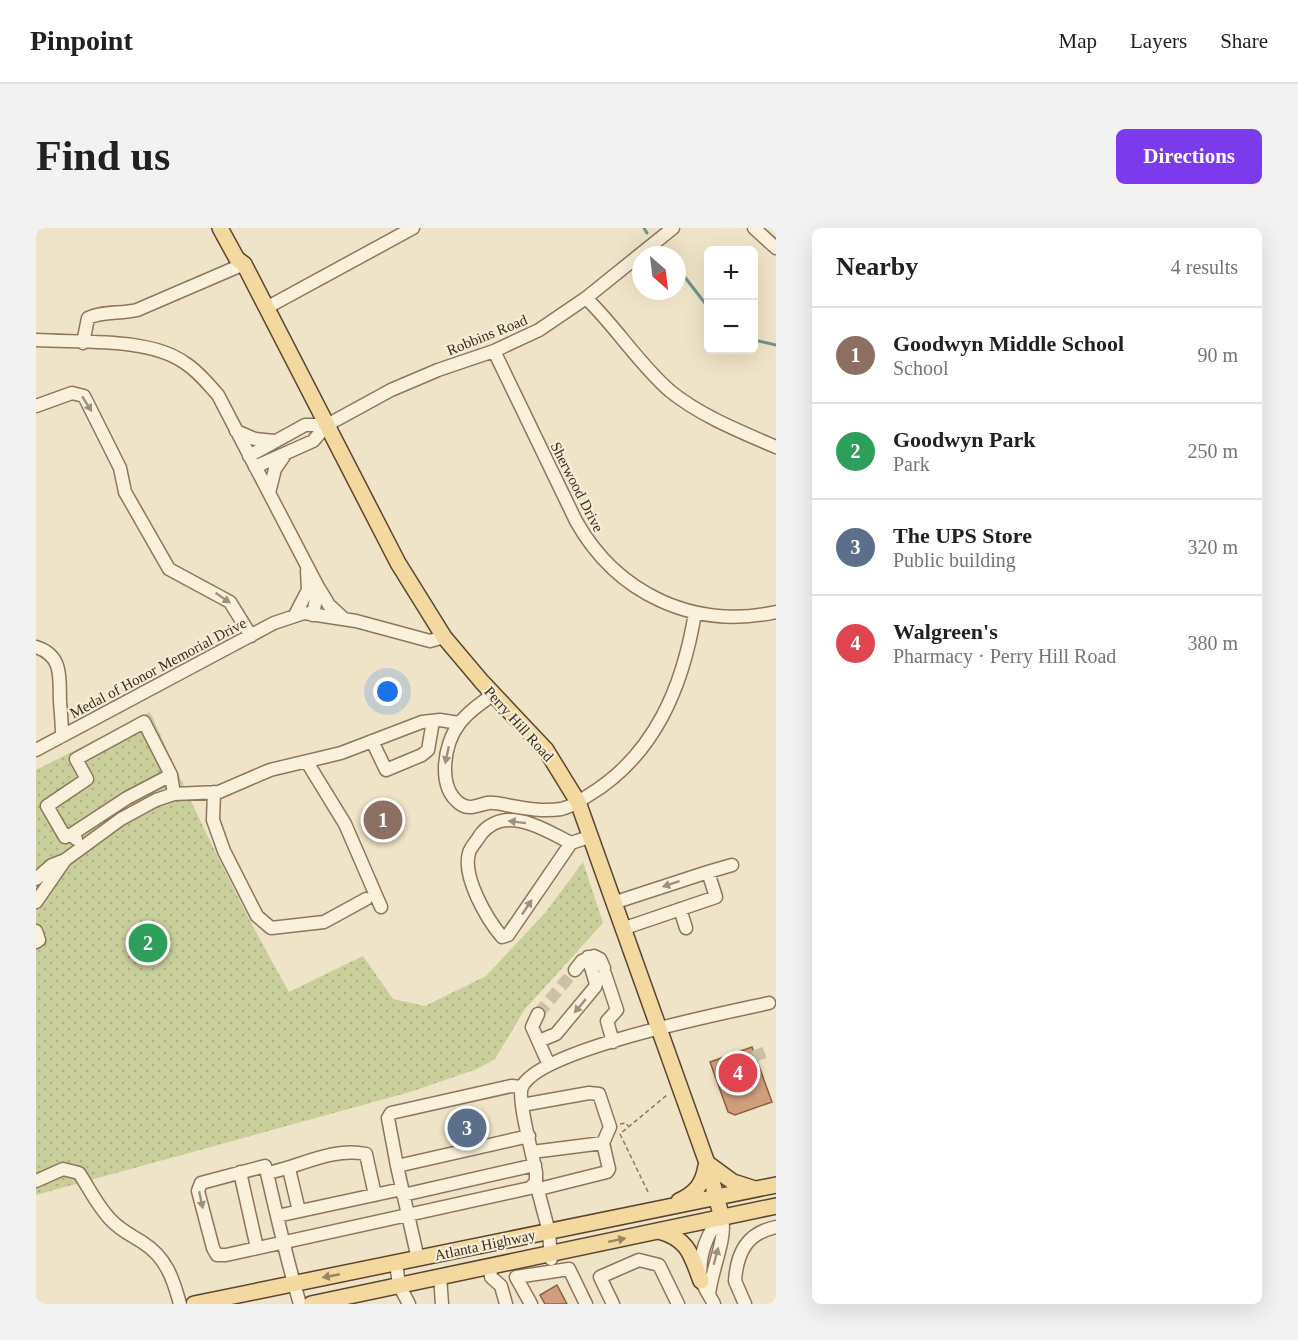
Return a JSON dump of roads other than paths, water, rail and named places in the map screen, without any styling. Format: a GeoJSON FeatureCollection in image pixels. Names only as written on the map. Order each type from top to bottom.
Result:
{"type":"FeatureCollection","features":[{"type":"Feature","properties":{"kind":"main road","name":"Perry Hill Road"},"geometry":{"type":"LineString","coordinates":[[220,228],[237,259],[244,264],[398,563],[444,637],[546,750],[578,802],[707,1163],[722,1218]]}},
{"type":"Feature","properties":{"kind":"main road","name":"Perry Hill Road"},"geometry":{"type":"LineString","coordinates":[[232,228],[245,255],[244,264]]}},
{"type":"Feature","properties":{"kind":"main road"},"geometry":{"type":"LineString","coordinates":[[660,1209],[688,1197],[698,1189],[704,1179],[707,1163],[733,1182],[758,1189]]}},
{"type":"Feature","properties":{"kind":"main road","name":"Atlanta Highway"},"geometry":{"type":"LineString","coordinates":[[194,1304],[776,1185]]}},
{"type":"Feature","properties":{"kind":"main road","name":"Atlanta Highway"},"geometry":{"type":"LineString","coordinates":[[311,1304],[490,1266],[514,1269],[552,1254],[776,1206]]}},
{"type":"Feature","properties":{"kind":"main road"},"geometry":{"type":"LineString","coordinates":[[659,1231],[675,1236],[684,1243],[692,1255],[701,1281]]}},
{"type":"Feature","properties":{"kind":"street"},"geometry":{"type":"LineString","coordinates":[[266,308],[413,228]]}},
{"type":"Feature","properties":{"kind":"street","name":"Robbins Road"},"geometry":{"type":"LineString","coordinates":[[327,425],[416,378],[494,351],[539,330],[586,298],[673,228]]}},
{"type":"Feature","properties":{"kind":"street"},"geometry":{"type":"LineString","coordinates":[[754,228],[776,248]]}},
{"type":"Feature","properties":{"kind":"street"},"geometry":{"type":"LineString","coordinates":[[82,343],[88,318],[94,315],[121,314],[137,310],[244,264]]}},
{"type":"Feature","properties":{"kind":"street"},"geometry":{"type":"LineString","coordinates":[[586,298],[669,390],[714,419],[776,447]]}},
{"type":"Feature","properties":{"kind":"street"},"geometry":{"type":"LineString","coordinates":[[36,340],[145,347],[185,362],[218,395],[306,566],[329,605],[343,618]]}},
{"type":"Feature","properties":{"kind":"street","name":"Sherwood Drive"},"geometry":{"type":"LineString","coordinates":[[494,351],[576,521],[604,562],[634,588],[667,604],[695,613],[737,618],[776,612]]}},
{"type":"Feature","properties":{"kind":"street"},"geometry":{"type":"LineString","coordinates":[[36,406],[72,393],[84,396],[120,468],[124,492],[169,569],[230,602],[251,636]]}},
{"type":"Feature","properties":{"kind":"street"},"geometry":{"type":"LineString","coordinates":[[252,462],[275,441],[305,425],[327,425]]}},
{"type":"Feature","properties":{"kind":"street"},"geometry":{"type":"LineString","coordinates":[[252,462],[284,455],[313,441],[327,425]]}},
{"type":"Feature","properties":{"kind":"street"},"geometry":{"type":"LineString","coordinates":[[236,431],[262,441],[275,441]]}},
{"type":"Feature","properties":{"kind":"street"},"geometry":{"type":"LineString","coordinates":[[268,493],[275,469],[284,455]]}},
{"type":"Feature","properties":{"kind":"street"},"geometry":{"type":"LineString","coordinates":[[295,615],[308,590],[306,566]]}},
{"type":"Feature","properties":{"kind":"street"},"geometry":{"type":"LineString","coordinates":[[313,615],[318,587]]}},
{"type":"Feature","properties":{"kind":"street","name":"Medal of Honor Memorial Drive"},"geometry":{"type":"LineString","coordinates":[[36,750],[295,615],[304,613],[343,618],[430,641],[444,637]]}},
{"type":"Feature","properties":{"kind":"street"},"geometry":{"type":"LineString","coordinates":[[494,694],[459,723],[449,748],[444,771],[450,793],[459,804],[471,808],[491,802],[530,809],[561,809],[578,802],[619,772],[646,744],[676,692],[695,613]]}},
{"type":"Feature","properties":{"kind":"street"},"geometry":{"type":"LineString","coordinates":[[36,647],[48,652],[56,661],[59,672],[62,736]]}},
{"type":"Feature","properties":{"kind":"street"},"geometry":{"type":"LineString","coordinates":[[36,902],[66,860],[82,847],[121,819],[174,794],[214,792],[270,770],[307,762],[433,721],[459,723]]}},
{"type":"Feature","properties":{"kind":"street"},"geometry":{"type":"LineString","coordinates":[[372,741],[386,770],[422,755],[428,750],[433,721]]}},
{"type":"Feature","properties":{"kind":"street"},"geometry":{"type":"LineString","coordinates":[[171,775],[127,798],[65,837],[46,806],[87,779],[76,759],[144,723],[171,775],[174,794]]}},
{"type":"Feature","properties":{"kind":"street"},"geometry":{"type":"LineString","coordinates":[[307,762],[345,824],[381,907]]}},
{"type":"Feature","properties":{"kind":"street"},"geometry":{"type":"LineString","coordinates":[[214,792],[213,820],[224,851],[257,916],[271,928],[324,922],[366,899]]}},
{"type":"Feature","properties":{"kind":"street"},"geometry":{"type":"LineString","coordinates":[[571,843],[537,827],[514,821],[500,821],[483,831],[469,853],[470,879],[489,922],[502,937],[508,935],[571,843],[590,837]]}},
{"type":"Feature","properties":{"kind":"street"},"geometry":{"type":"LineString","coordinates":[[72,834],[82,847]]}},
{"type":"Feature","properties":{"kind":"street"},"geometry":{"type":"LineString","coordinates":[[36,879],[52,865],[66,860]]}},
{"type":"Feature","properties":{"kind":"street"},"geometry":{"type":"LineString","coordinates":[[613,903],[732,865]]}},
{"type":"Feature","properties":{"kind":"street"},"geometry":{"type":"LineString","coordinates":[[622,929],[716,897],[708,873]]}},
{"type":"Feature","properties":{"kind":"street"},"geometry":{"type":"LineString","coordinates":[[680,909],[686,928]]}},
{"type":"Feature","properties":{"kind":"street"},"geometry":{"type":"LineString","coordinates":[[36,931],[39,940],[36,942]]}},
{"type":"Feature","properties":{"kind":"street"},"geometry":{"type":"LineString","coordinates":[[575,970],[588,957],[598,957],[617,1010],[607,1021],[614,1042]]}},
{"type":"Feature","properties":{"kind":"street"},"geometry":{"type":"LineString","coordinates":[[539,1041],[556,1034],[595,987],[588,957]]}},
{"type":"Feature","properties":{"kind":"street"},"geometry":{"type":"LineString","coordinates":[[548,1270],[552,1254],[549,1232],[522,1105],[522,1087],[530,1075],[549,1065],[659,1027],[769,1003]]}},
{"type":"Feature","properties":{"kind":"street"},"geometry":{"type":"LineString","coordinates":[[538,1014],[532,1023],[549,1065]]}},
{"type":"Feature","properties":{"kind":"street"},"geometry":{"type":"LineString","coordinates":[[418,1259],[387,1118],[391,1113],[511,1086],[522,1087]]}},
{"type":"Feature","properties":{"kind":"street"},"geometry":{"type":"LineString","coordinates":[[300,1304],[283,1242],[265,1166],[207,1179],[201,1183],[198,1191],[217,1255],[226,1255],[283,1242],[538,1186],[607,1172],[609,1169],[603,1143],[610,1127],[599,1095],[589,1093],[522,1105]]}},
{"type":"Feature","properties":{"kind":"street"},"geometry":{"type":"LineString","coordinates":[[397,1166],[529,1136]]}},
{"type":"Feature","properties":{"kind":"street"},"geometry":{"type":"LineString","coordinates":[[277,1216],[375,1195],[403,1192],[603,1143]]}},
{"type":"Feature","properties":{"kind":"street"},"geometry":{"type":"LineString","coordinates":[[267,1173],[289,1169],[297,1162],[350,1151],[366,1154],[375,1195]]}},
{"type":"Feature","properties":{"kind":"street"},"geometry":{"type":"LineString","coordinates":[[36,1181],[63,1169],[79,1173],[109,1219],[149,1247],[165,1263],[172,1275],[180,1304]]}},
{"type":"Feature","properties":{"kind":"street"},"geometry":{"type":"LineString","coordinates":[[289,1169],[299,1211]]}},
{"type":"Feature","properties":{"kind":"street"},"geometry":{"type":"LineString","coordinates":[[240,1172],[257,1248]]}},
{"type":"Feature","properties":{"kind":"street"},"geometry":{"type":"LineString","coordinates":[[722,1218],[724,1227],[711,1276],[712,1299],[701,1281],[701,1263],[712,1226],[722,1218]]}},
{"type":"Feature","properties":{"kind":"street"},"geometry":{"type":"LineString","coordinates":[[745,1304],[735,1281],[747,1240],[762,1230],[776,1227]]}},
{"type":"Feature","properties":{"kind":"street"},"geometry":{"type":"LineString","coordinates":[[613,1304],[600,1278],[639,1260],[659,1265],[678,1304]]}},
{"type":"Feature","properties":{"kind":"street"},"geometry":{"type":"LineString","coordinates":[[396,1263],[399,1285],[409,1304]]}},
{"type":"Feature","properties":{"kind":"street"},"geometry":{"type":"LineString","coordinates":[[490,1266],[491,1277],[501,1286],[506,1304]]}},
{"type":"Feature","properties":{"kind":"street"},"geometry":{"type":"LineString","coordinates":[[531,1304],[514,1269],[568,1269],[586,1304]]}},
{"type":"Feature","properties":{"kind":"street"},"geometry":{"type":"LineString","coordinates":[[440,1276],[442,1304]]}},
{"type":"Feature","properties":{"kind":"waterway"},"geometry":{"type":"LineString","coordinates":[[644,228],[647,233]]}},
{"type":"Feature","properties":{"kind":"waterway"},"geometry":{"type":"LineString","coordinates":[[686,279],[704,302]]}},
{"type":"Feature","properties":{"kind":"waterway"},"geometry":{"type":"LineString","coordinates":[[758,341],[776,345]]}},
{"type":"Feature","properties":{"kind":"tunnel"},"geometry":{"type":"LineString","coordinates":[[538,1014],[575,970]]}},
{"type":"Feature","properties":{"kind":"tunnel"},"geometry":{"type":"LineString","coordinates":[[757,1049],[761,1060]]}},
{"type":"Feature","properties":{"kind":"place","name":"Goodwyn Middle School"},"geometry":{"type":"Point","coordinates":[383,820]}},
{"type":"Feature","properties":{"kind":"place","name":"Goodwyn Park"},"geometry":{"type":"Point","coordinates":[148,943]}},
{"type":"Feature","properties":{"kind":"place","name":"Walgreen's"},"geometry":{"type":"Point","coordinates":[738,1073]}},
{"type":"Feature","properties":{"kind":"place","name":"The UPS Store"},"geometry":{"type":"Point","coordinates":[467,1128]}}]}
